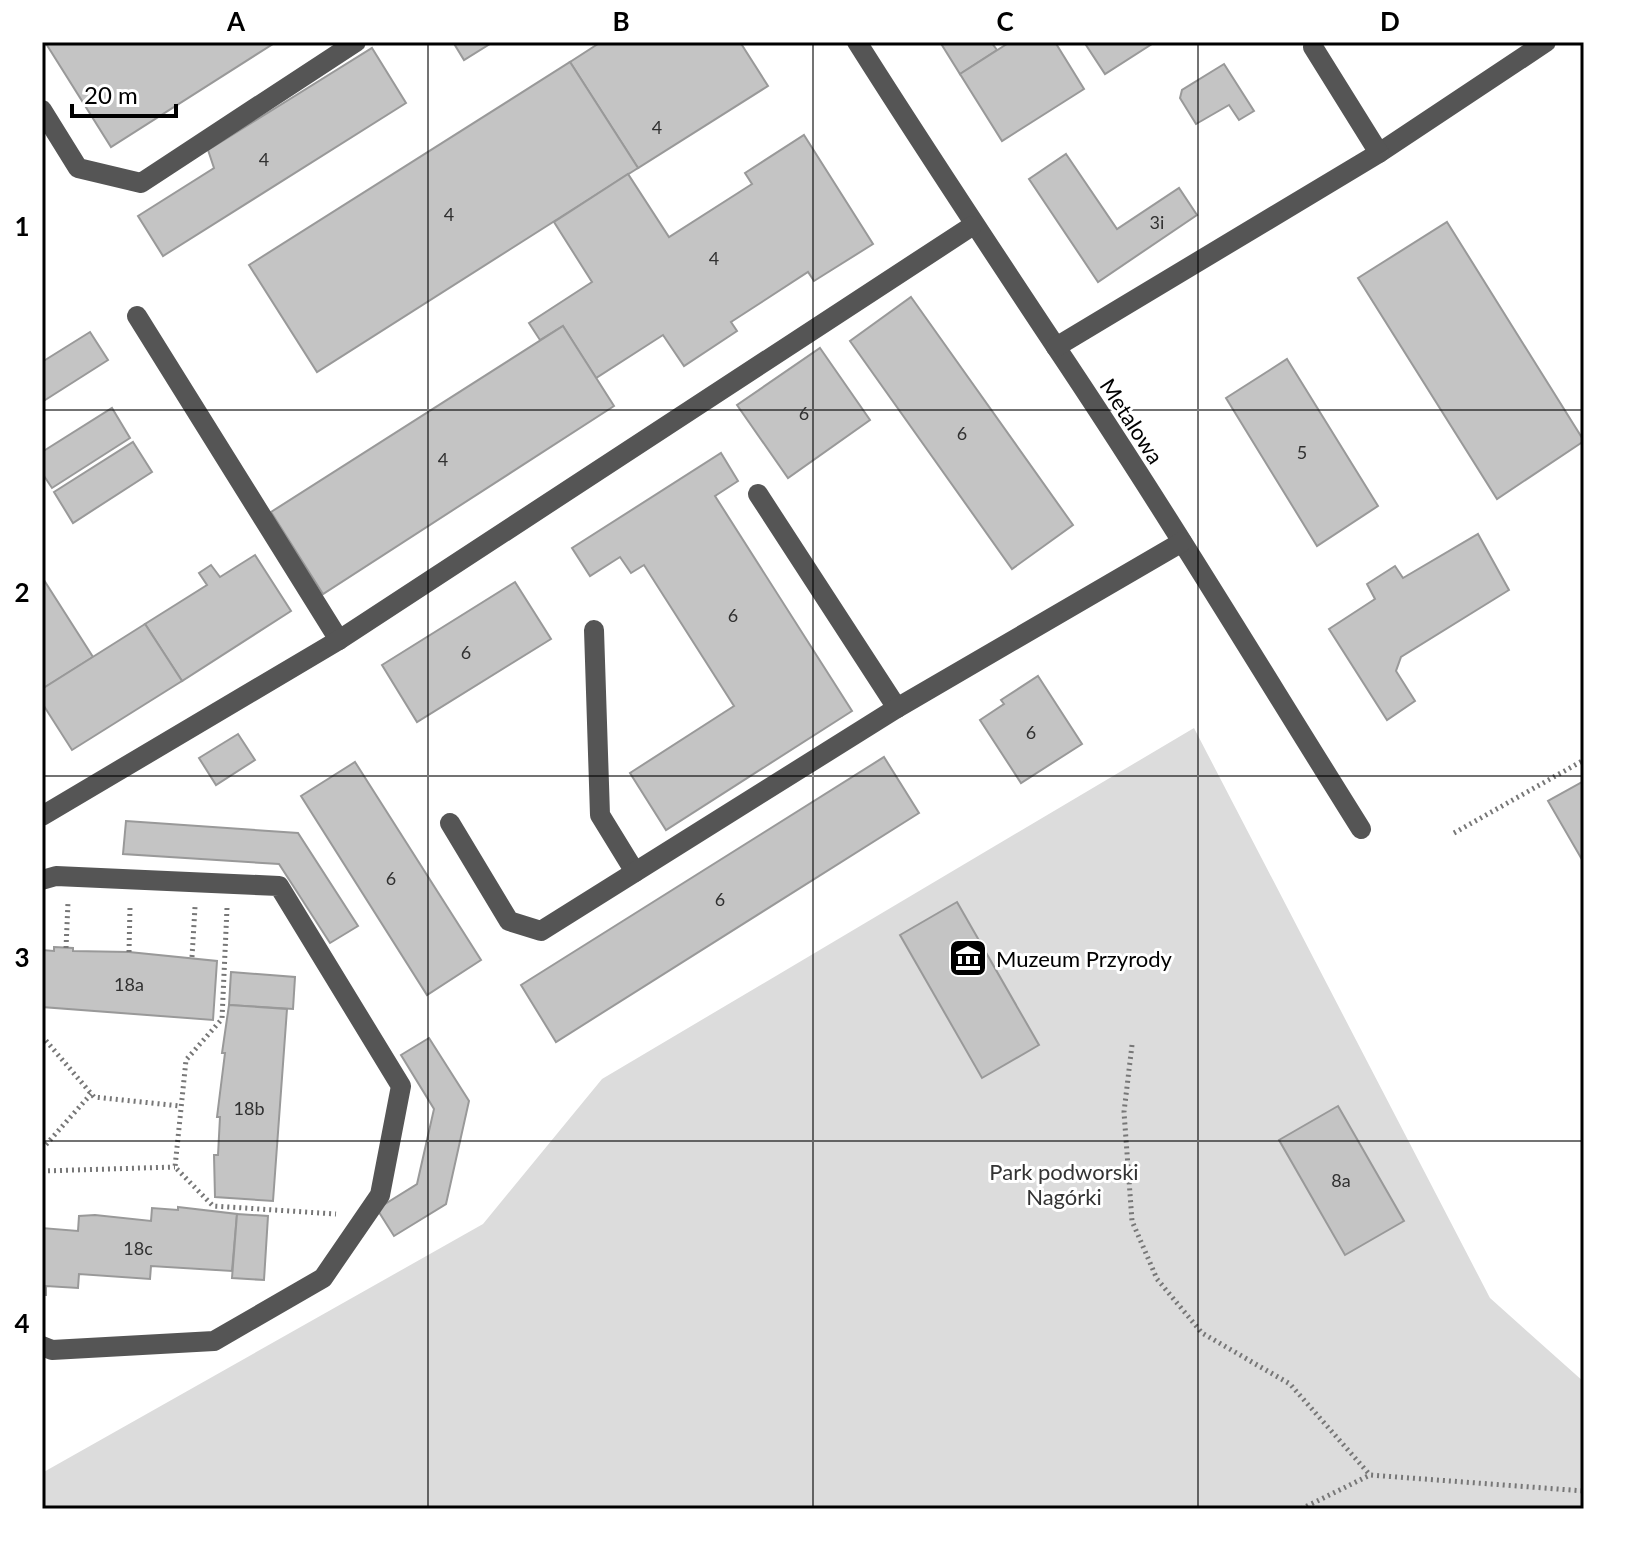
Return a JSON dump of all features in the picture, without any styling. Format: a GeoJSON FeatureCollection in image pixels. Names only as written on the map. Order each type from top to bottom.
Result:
{"type":"FeatureCollection","features":[{"type":"Feature","properties":{"kind":"street"},"geometry":{"type":"LineString","coordinates":[[42,110],[78,168],[141,183],[356,42]]}},
{"type":"Feature","properties":{"kind":"street","name":"Metalowa"},"geometry":{"type":"LineString","coordinates":[[857,42],[972,226],[1056,347],[1182,542],[1361,829]]}},
{"type":"Feature","properties":{"kind":"street"},"geometry":{"type":"LineString","coordinates":[[1056,347],[1379,153],[1546,42]]}},
{"type":"Feature","properties":{"kind":"street"},"geometry":{"type":"LineString","coordinates":[[1313,47],[1379,153]]}},
{"type":"Feature","properties":{"kind":"street"},"geometry":{"type":"LineString","coordinates":[[42,816],[339,640],[972,226]]}},
{"type":"Feature","properties":{"kind":"street"},"geometry":{"type":"LineString","coordinates":[[137,316],[339,640]]}},
{"type":"Feature","properties":{"kind":"street"},"geometry":{"type":"LineString","coordinates":[[758,494],[897,708]]}},
{"type":"Feature","properties":{"kind":"street"},"geometry":{"type":"LineString","coordinates":[[450,823],[509,921],[541,931],[897,708],[1182,542]]}},
{"type":"Feature","properties":{"kind":"street"},"geometry":{"type":"LineString","coordinates":[[594,630],[600,815],[635,872]]}},
{"type":"Feature","properties":{"kind":"street"},"geometry":{"type":"LineString","coordinates":[[42,880],[56,876],[279,886],[401,1086],[380,1195],[323,1278],[214,1341],[52,1350],[42,1346]]}},
{"type":"Feature","properties":{"kind":"path"},"geometry":{"type":"LineString","coordinates":[[1454,833],[1584,760]]}},
{"type":"Feature","properties":{"kind":"path"},"geometry":{"type":"LineString","coordinates":[[66,948],[69,893]]}},
{"type":"Feature","properties":{"kind":"path"},"geometry":{"type":"LineString","coordinates":[[129,952],[130,898]]}},
{"type":"Feature","properties":{"kind":"path"},"geometry":{"type":"LineString","coordinates":[[182,901],[206,903]]}},
{"type":"Feature","properties":{"kind":"path"},"geometry":{"type":"LineString","coordinates":[[192,957],[195,902]]}},
{"type":"Feature","properties":{"kind":"path"},"geometry":{"type":"LineString","coordinates":[[175,1167],[186,1060],[222,1019],[228,904],[217,904]]}},
{"type":"Feature","properties":{"kind":"path"},"geometry":{"type":"LineString","coordinates":[[42,1036],[91,1094],[180,1106]]}},
{"type":"Feature","properties":{"kind":"path"},"geometry":{"type":"LineString","coordinates":[[1132,1045],[1124,1112],[1132,1221],[1157,1279],[1202,1333],[1290,1384],[1370,1475]]}},
{"type":"Feature","properties":{"kind":"path"},"geometry":{"type":"LineString","coordinates":[[42,1149],[91,1094]]}},
{"type":"Feature","properties":{"kind":"path"},"geometry":{"type":"LineString","coordinates":[[42,1171],[175,1167],[213,1206],[365,1216]]}},
{"type":"Feature","properties":{"kind":"path"},"geometry":{"type":"LineString","coordinates":[[1301,1509],[1370,1475],[1584,1491]]}},
{"type":"Feature","properties":{"kind":"green space","name":"Park podworski Nagórki"},"geometry":{"type":"Polygon","coordinates":[[[1194,728],[1490,1298],[1584,1382],[1584,1509],[42,1509],[42,1473],[483,1224],[602,1079],[1194,728]]]}},
{"type":"Feature","properties":{"kind":"building"},"geometry":{"type":"Polygon","coordinates":[[[45,42],[276,42],[111,147],[45,42]]]}},
{"type":"Feature","properties":{"kind":"building"},"geometry":{"type":"Polygon","coordinates":[[[453,42],[493,42],[464,60],[453,42]]]}},
{"type":"Feature","properties":{"kind":"building"},"geometry":{"type":"Polygon","coordinates":[[[601,42],[740,42],[768,86],[638,168],[570,62],[601,42]]]}},
{"type":"Feature","properties":{"kind":"building"},"geometry":{"type":"Polygon","coordinates":[[[940,42],[991,42],[997,50],[960,74],[940,42]]]}},
{"type":"Feature","properties":{"kind":"building"},"geometry":{"type":"Polygon","coordinates":[[[1010,42],[1055,42],[1084,89],[1002,141],[960,74],[1010,42]]]}},
{"type":"Feature","properties":{"kind":"building"},"geometry":{"type":"Polygon","coordinates":[[[1084,42],[1155,42],[1105,74],[1084,42]]]}},
{"type":"Feature","properties":{"kind":"building"},"geometry":{"type":"Polygon","coordinates":[[[372,48],[406,103],[163,256],[138,216],[214,168],[208,150],[372,48]]]}},
{"type":"Feature","properties":{"kind":"building"},"geometry":{"type":"Polygon","coordinates":[[[570,62],[638,168],[317,372],[249,265],[570,62]]]}},
{"type":"Feature","properties":{"kind":"building"},"geometry":{"type":"Polygon","coordinates":[[[1224,64],[1254,111],[1239,120],[1229,105],[1196,124],[1180,98],[1182,90],[1224,64]]]}},
{"type":"Feature","properties":{"kind":"building"},"geometry":{"type":"Polygon","coordinates":[[[804,135],[873,244],[814,281],[808,272],[731,322],[737,331],[684,366],[663,335],[596,378],[563,326],[540,340],[529,323],[592,282],[554,222],[628,174],[669,237],[752,184],[745,173],[804,135]]]}},
{"type":"Feature","properties":{"kind":"building"},"geometry":{"type":"Polygon","coordinates":[[[1066,154],[1117,229],[1179,188],[1197,215],[1098,282],[1029,179],[1066,154]]]}},
{"type":"Feature","properties":{"kind":"building"},"geometry":{"type":"Polygon","coordinates":[[[1447,222],[1584,441],[1497,499],[1358,278],[1447,222]]]}},
{"type":"Feature","properties":{"kind":"building"},"geometry":{"type":"Polygon","coordinates":[[[911,297],[1073,525],[1012,569],[850,341],[911,297]]]}},
{"type":"Feature","properties":{"kind":"building"},"geometry":{"type":"Polygon","coordinates":[[[563,326],[614,406],[323,594],[271,512],[563,326]]]}},
{"type":"Feature","properties":{"kind":"building"},"geometry":{"type":"Polygon","coordinates":[[[90,332],[108,360],[42,402],[42,362],[90,332]]]}},
{"type":"Feature","properties":{"kind":"building"},"geometry":{"type":"Polygon","coordinates":[[[820,348],[870,420],[788,478],[737,405],[820,348]]]}},
{"type":"Feature","properties":{"kind":"building"},"geometry":{"type":"Polygon","coordinates":[[[1287,359],[1378,506],[1317,546],[1226,398],[1287,359]]]}},
{"type":"Feature","properties":{"kind":"building"},"geometry":{"type":"Polygon","coordinates":[[[112,408],[130,438],[52,488],[42,473],[42,452],[112,408]]]}},
{"type":"Feature","properties":{"kind":"building"},"geometry":{"type":"Polygon","coordinates":[[[133,442],[152,472],[73,523],[54,492],[133,442]]]}},
{"type":"Feature","properties":{"kind":"building"},"geometry":{"type":"Polygon","coordinates":[[[721,453],[738,481],[715,496],[852,711],[666,830],[630,773],[734,706],[644,565],[631,573],[620,557],[590,576],[572,548],[721,453]]]}},
{"type":"Feature","properties":{"kind":"building"},"geometry":{"type":"Polygon","coordinates":[[[1478,534],[1509,590],[1401,657],[1396,671],[1415,701],[1387,720],[1329,629],[1375,599],[1367,584],[1395,566],[1403,578],[1478,534]]]}},
{"type":"Feature","properties":{"kind":"building"},"geometry":{"type":"Polygon","coordinates":[[[255,555],[291,611],[182,681],[145,624],[207,585],[199,573],[211,565],[220,577],[255,555]]]}},
{"type":"Feature","properties":{"kind":"building"},"geometry":{"type":"Polygon","coordinates":[[[42,577],[93,657],[42,689],[42,577]]]}},
{"type":"Feature","properties":{"kind":"building"},"geometry":{"type":"Polygon","coordinates":[[[515,582],[551,639],[417,722],[382,665],[515,582]]]}},
{"type":"Feature","properties":{"kind":"building"},"geometry":{"type":"Polygon","coordinates":[[[145,624],[182,681],[72,750],[42,703],[42,689],[145,624]]]}},
{"type":"Feature","properties":{"kind":"building"},"geometry":{"type":"Polygon","coordinates":[[[1038,676],[1082,744],[1021,783],[980,720],[1004,704],[1001,700],[1038,676]]]}},
{"type":"Feature","properties":{"kind":"building"},"geometry":{"type":"Polygon","coordinates":[[[238,734],[255,760],[216,785],[199,758],[238,734]]]}},
{"type":"Feature","properties":{"kind":"building"},"geometry":{"type":"Polygon","coordinates":[[[884,757],[919,813],[556,1042],[521,985],[884,757]]]}},
{"type":"Feature","properties":{"kind":"building"},"geometry":{"type":"Polygon","coordinates":[[[355,762],[481,960],[427,995],[301,796],[355,762]]]}},
{"type":"Feature","properties":{"kind":"building"},"geometry":{"type":"Polygon","coordinates":[[[1584,781],[1584,863],[1548,801],[1584,781]]]}},
{"type":"Feature","properties":{"kind":"building"},"geometry":{"type":"Polygon","coordinates":[[[126,821],[298,833],[358,926],[330,943],[279,864],[123,854],[126,821]]]}},
{"type":"Feature","properties":{"kind":"building"},"geometry":{"type":"Polygon","coordinates":[[[957,902],[1039,1045],[982,1078],[900,935],[957,902]]]}},
{"type":"Feature","properties":{"kind":"building"},"geometry":{"type":"Polygon","coordinates":[[[54,947],[217,961],[213,1020],[42,1007],[42,950],[54,951],[54,947]]]}},
{"type":"Feature","properties":{"kind":"building"},"geometry":{"type":"Polygon","coordinates":[[[231,972],[295,977],[293,1009],[229,1005],[231,972]]]}},
{"type":"Feature","properties":{"kind":"building"},"geometry":{"type":"Polygon","coordinates":[[[229,1005],[287,1009],[273,1201],[215,1197],[214,1155],[218,1155],[220,1117],[217,1117],[229,1005]]]}},
{"type":"Feature","properties":{"kind":"building"},"geometry":{"type":"Polygon","coordinates":[[[429,1038],[469,1101],[446,1204],[394,1236],[377,1209],[417,1184],[434,1109],[401,1055],[429,1038]]]}},
{"type":"Feature","properties":{"kind":"building"},"geometry":{"type":"Polygon","coordinates":[[[1338,1106],[1404,1221],[1345,1255],[1279,1140],[1338,1106]]]}},
{"type":"Feature","properties":{"kind":"building"},"geometry":{"type":"Polygon","coordinates":[[[178,1207],[237,1214],[232,1271],[151,1266],[150,1279],[79,1274],[78,1288],[46,1286],[46,1295],[42,1295],[42,1228],[78,1231],[79,1216],[151,1221],[152,1208],[178,1210],[178,1207]]]}},
{"type":"Feature","properties":{"kind":"building"},"geometry":{"type":"Polygon","coordinates":[[[237,1214],[268,1216],[264,1280],[232,1278],[237,1214]]]}},
{"type":"Feature","properties":{"kind":"place","name":"Muzeum Przyrody"},"geometry":{"type":"Point","coordinates":[968,958]}}]}
